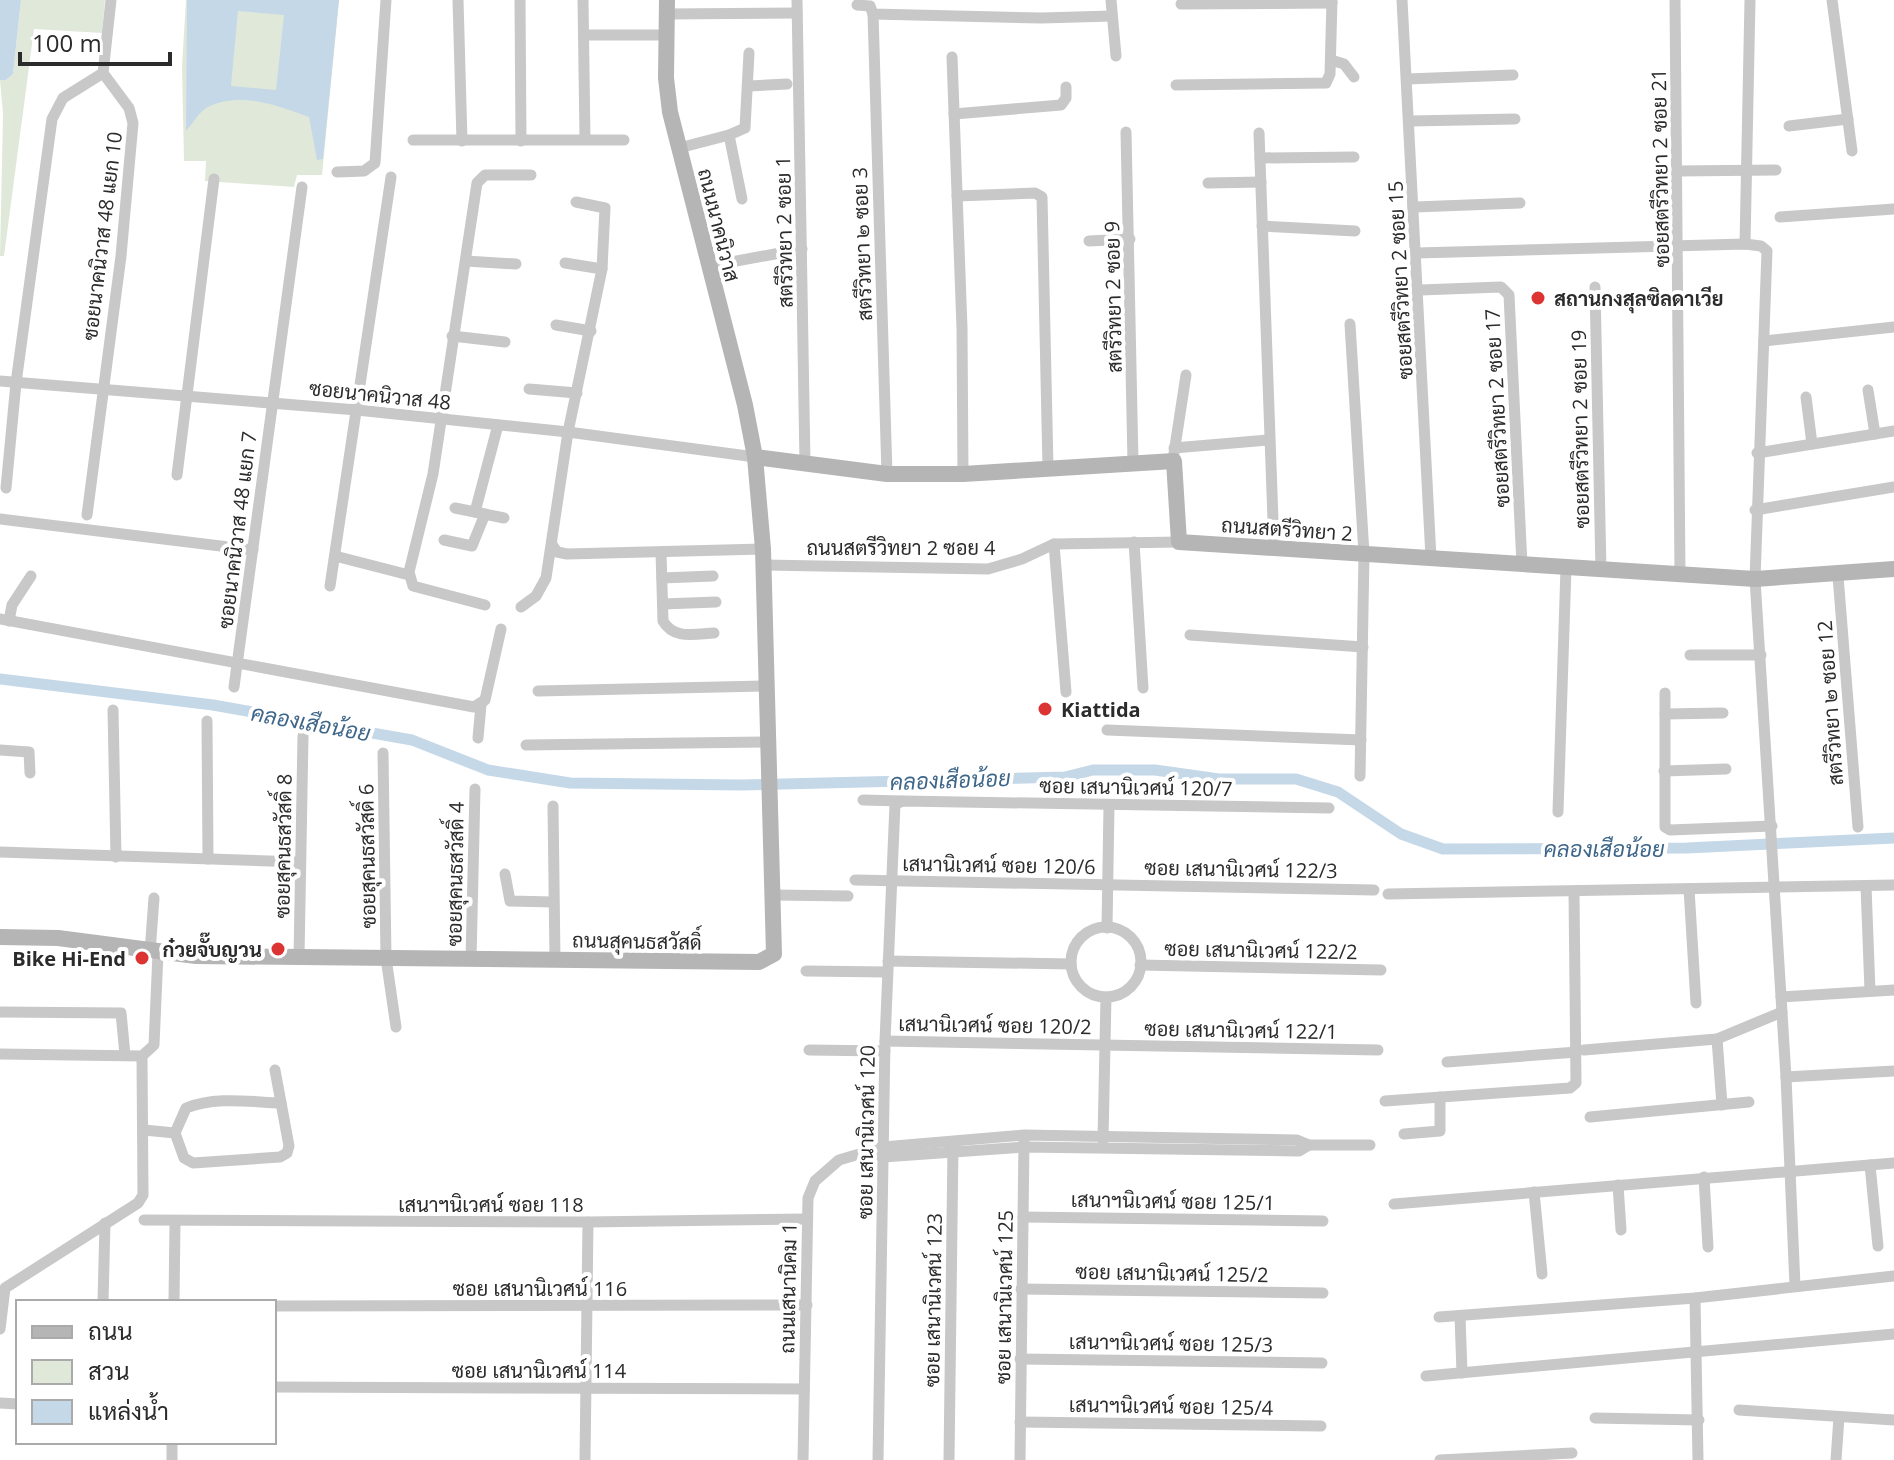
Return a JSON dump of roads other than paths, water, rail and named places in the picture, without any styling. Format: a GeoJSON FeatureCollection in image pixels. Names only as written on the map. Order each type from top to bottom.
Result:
{"type":"FeatureCollection","features":[{"type":"Feature","properties":{"kind":"main road","name":"ถนนนาคนิวาส"},"geometry":{"type":"LineString","coordinates":[[667,7],[667,96],[755,457]]}},
{"type":"Feature","properties":{"kind":"main road"},"geometry":{"type":"LineString","coordinates":[[755,457],[887,474],[963,474],[1133,462],[1174,455],[1179,542]]}},
{"type":"Feature","properties":{"kind":"main road","name":"ถนนสุคนธสวัสดิ์"},"geometry":{"type":"LineString","coordinates":[[0,937],[73,940],[154,952],[299,957],[765,961],[776,948],[775,895],[764,557],[755,457]]}},
{"type":"Feature","properties":{"kind":"main road","name":"ถนนสตรีวิทยา 2"},"geometry":{"type":"LineString","coordinates":[[1179,542],[1755,579],[1838,576],[1894,569]]}},
{"type":"Feature","properties":{"kind":"street"},"geometry":{"type":"LineString","coordinates":[[6,488],[16,383],[52,119],[63,98],[103,73],[111,0]]}},
{"type":"Feature","properties":{"kind":"street"},"geometry":{"type":"LineString","coordinates":[[337,172],[364,171],[375,163],[386,0]]}},
{"type":"Feature","properties":{"kind":"street"},"geometry":{"type":"LineString","coordinates":[[458,0],[462,141]]}},
{"type":"Feature","properties":{"kind":"street"},"geometry":{"type":"LineString","coordinates":[[520,0],[521,141]]}},
{"type":"Feature","properties":{"kind":"street"},"geometry":{"type":"LineString","coordinates":[[583,0],[585,139]]}},
{"type":"Feature","properties":{"kind":"street","name":"สตรีวิทยา 2 ซอย 1"},"geometry":{"type":"LineString","coordinates":[[797,0],[805,463]]}},
{"type":"Feature","properties":{"kind":"street"},"geometry":{"type":"LineString","coordinates":[[1111,0],[1116,56]]}},
{"type":"Feature","properties":{"kind":"street","name":"ซอยสตรีวิทยา 2 ซอย 15"},"geometry":{"type":"LineString","coordinates":[[1402,0],[1420,290],[1431,558]]}},
{"type":"Feature","properties":{"kind":"street","name":"ซอยสตรีวิทยา 2 ซอย 21"},"geometry":{"type":"LineString","coordinates":[[1675,0],[1680,575]]}},
{"type":"Feature","properties":{"kind":"street"},"geometry":{"type":"LineString","coordinates":[[1745,244],[1750,0]]}},
{"type":"Feature","properties":{"kind":"street"},"geometry":{"type":"LineString","coordinates":[[1832,0],[1852,151]]}},
{"type":"Feature","properties":{"kind":"street"},"geometry":{"type":"LineString","coordinates":[[1176,85],[1320,85],[1329,79],[1331,60],[1332,2],[1181,4]]}},
{"type":"Feature","properties":{"kind":"street"},"geometry":{"type":"LineString","coordinates":[[857,5],[870,6],[873,14],[1041,18],[1112,16]]}},
{"type":"Feature","properties":{"kind":"street"},"geometry":{"type":"LineString","coordinates":[[667,7],[797,13]]}},
{"type":"Feature","properties":{"kind":"street","name":"สตรีวิทยา ๒ ซอย 3"},"geometry":{"type":"LineString","coordinates":[[873,14],[887,474]]}},
{"type":"Feature","properties":{"kind":"street"},"geometry":{"type":"LineString","coordinates":[[584,35],[667,35]]}},
{"type":"Feature","properties":{"kind":"street"},"geometry":{"type":"LineString","coordinates":[[679,148],[745,128],[745,96],[750,86],[749,53]]}},
{"type":"Feature","properties":{"kind":"street"},"geometry":{"type":"LineString","coordinates":[[952,57],[963,474]]}},
{"type":"Feature","properties":{"kind":"street"},"geometry":{"type":"LineString","coordinates":[[1331,60],[1344,64],[1354,77]]}},
{"type":"Feature","properties":{"kind":"street","name":"ซอยนาคนิวาส 48 แยก 10"},"geometry":{"type":"LineString","coordinates":[[87,515],[121,256],[133,123],[129,108],[103,73]]}},
{"type":"Feature","properties":{"kind":"street"},"geometry":{"type":"LineString","coordinates":[[1407,79],[1513,75]]}},
{"type":"Feature","properties":{"kind":"street"},"geometry":{"type":"LineString","coordinates":[[750,86],[787,84]]}},
{"type":"Feature","properties":{"kind":"street"},"geometry":{"type":"LineString","coordinates":[[954,114],[1055,106],[1064,102],[1066,87]]}},
{"type":"Feature","properties":{"kind":"street"},"geometry":{"type":"LineString","coordinates":[[1410,121],[1515,119]]}},
{"type":"Feature","properties":{"kind":"street"},"geometry":{"type":"LineString","coordinates":[[1789,126],[1848,119]]}},
{"type":"Feature","properties":{"kind":"street","name":"สตรีวิทยา 2 ซอย 9"},"geometry":{"type":"LineString","coordinates":[[1126,132],[1133,462]]}},
{"type":"Feature","properties":{"kind":"street"},"geometry":{"type":"LineString","coordinates":[[1259,133],[1274,548]]}},
{"type":"Feature","properties":{"kind":"street"},"geometry":{"type":"LineString","coordinates":[[729,135],[742,199]]}},
{"type":"Feature","properties":{"kind":"street"},"geometry":{"type":"LineString","coordinates":[[413,140],[624,140]]}},
{"type":"Feature","properties":{"kind":"street"},"geometry":{"type":"LineString","coordinates":[[1260,158],[1354,157]]}},
{"type":"Feature","properties":{"kind":"street"},"geometry":{"type":"LineString","coordinates":[[1677,171],[1776,170]]}},
{"type":"Feature","properties":{"kind":"street"},"geometry":{"type":"LineString","coordinates":[[485,605],[413,586],[409,575],[433,474],[452,336],[480,178],[531,175]]}},
{"type":"Feature","properties":{"kind":"street"},"geometry":{"type":"LineString","coordinates":[[330,586],[391,177]]}},
{"type":"Feature","properties":{"kind":"street"},"geometry":{"type":"LineString","coordinates":[[177,475],[214,179]]}},
{"type":"Feature","properties":{"kind":"street"},"geometry":{"type":"LineString","coordinates":[[1208,183],[1261,182]]}},
{"type":"Feature","properties":{"kind":"street","name":"ซอยนาคนิวาส 48 แยก 7"},"geometry":{"type":"LineString","coordinates":[[234,687],[302,187]]}},
{"type":"Feature","properties":{"kind":"street"},"geometry":{"type":"LineString","coordinates":[[957,196],[1035,193],[1042,197],[1048,467]]}},
{"type":"Feature","properties":{"kind":"street"},"geometry":{"type":"LineString","coordinates":[[521,607],[536,596],[546,578],[568,432],[602,269],[605,208],[576,202]]}},
{"type":"Feature","properties":{"kind":"street"},"geometry":{"type":"LineString","coordinates":[[1415,207],[1520,203]]}},
{"type":"Feature","properties":{"kind":"street"},"geometry":{"type":"LineString","coordinates":[[1780,217],[1894,209]]}},
{"type":"Feature","properties":{"kind":"street"},"geometry":{"type":"LineString","coordinates":[[1262,226],[1355,231]]}},
{"type":"Feature","properties":{"kind":"street"},"geometry":{"type":"LineString","coordinates":[[1089,241],[1130,239]]}},
{"type":"Feature","properties":{"kind":"street"},"geometry":{"type":"LineString","coordinates":[[1417,253],[1745,244],[1761,246],[1767,251],[1757,453],[1755,579],[1786,1077],[1795,1286]]}},
{"type":"Feature","properties":{"kind":"street"},"geometry":{"type":"LineString","coordinates":[[709,266],[802,249]]}},
{"type":"Feature","properties":{"kind":"street"},"geometry":{"type":"LineString","coordinates":[[466,261],[516,264]]}},
{"type":"Feature","properties":{"kind":"street"},"geometry":{"type":"LineString","coordinates":[[565,263],[602,269]]}},
{"type":"Feature","properties":{"kind":"street","name":"ซอยสตรีวิทยา 2 ซอย 17"},"geometry":{"type":"LineString","coordinates":[[1420,290],[1501,287],[1509,295],[1522,565]]}},
{"type":"Feature","properties":{"kind":"street","name":"ซอยสตรีวิทยา 2 ซอย 19"},"geometry":{"type":"LineString","coordinates":[[1595,287],[1601,571]]}},
{"type":"Feature","properties":{"kind":"street"},"geometry":{"type":"LineString","coordinates":[[1350,324],[1364,554],[1360,776]]}},
{"type":"Feature","properties":{"kind":"street"},"geometry":{"type":"LineString","coordinates":[[556,325],[591,331]]}},
{"type":"Feature","properties":{"kind":"street"},"geometry":{"type":"LineString","coordinates":[[1764,341],[1894,327]]}},
{"type":"Feature","properties":{"kind":"street"},"geometry":{"type":"LineString","coordinates":[[452,336],[505,342]]}},
{"type":"Feature","properties":{"kind":"street"},"geometry":{"type":"LineString","coordinates":[[1186,375],[1174,455],[1268,440]]}},
{"type":"Feature","properties":{"kind":"street","name":"ซอยนาคนิวาส 48"},"geometry":{"type":"LineString","coordinates":[[0,381],[439,418],[755,457]]}},
{"type":"Feature","properties":{"kind":"street"},"geometry":{"type":"LineString","coordinates":[[529,389],[577,393]]}},
{"type":"Feature","properties":{"kind":"street"},"geometry":{"type":"LineString","coordinates":[[1868,390],[1875,434]]}},
{"type":"Feature","properties":{"kind":"street"},"geometry":{"type":"LineString","coordinates":[[1806,397],[1812,444]]}},
{"type":"Feature","properties":{"kind":"street"},"geometry":{"type":"LineString","coordinates":[[444,540],[472,546],[498,425]]}},
{"type":"Feature","properties":{"kind":"street"},"geometry":{"type":"LineString","coordinates":[[1757,453],[1894,431]]}},
{"type":"Feature","properties":{"kind":"street"},"geometry":{"type":"LineString","coordinates":[[1755,510],[1894,487]]}},
{"type":"Feature","properties":{"kind":"street"},"geometry":{"type":"LineString","coordinates":[[455,508],[504,518]]}},
{"type":"Feature","properties":{"kind":"street"},"geometry":{"type":"LineString","coordinates":[[0,519],[253,550]]}},
{"type":"Feature","properties":{"kind":"street"},"geometry":{"type":"LineString","coordinates":[[1134,542],[1143,688]]}},
{"type":"Feature","properties":{"kind":"street","name":"ถนนสตรีวิทยา 2 ซอย 4"},"geometry":{"type":"LineString","coordinates":[[553,546],[557,552],[567,554],[661,552],[988,569],[1022,559],[1054,544],[1179,542]]}},
{"type":"Feature","properties":{"kind":"street"},"geometry":{"type":"LineString","coordinates":[[1054,544],[1066,692]]}},
{"type":"Feature","properties":{"kind":"street"},"geometry":{"type":"LineString","coordinates":[[661,552],[663,621],[673,633],[714,633]]}},
{"type":"Feature","properties":{"kind":"street"},"geometry":{"type":"LineString","coordinates":[[335,556],[409,575]]}},
{"type":"Feature","properties":{"kind":"street"},"geometry":{"type":"LineString","coordinates":[[1558,812],[1566,568]]}},
{"type":"Feature","properties":{"kind":"street"},"geometry":{"type":"LineString","coordinates":[[31,576],[4,620],[474,707],[481,705]]}},
{"type":"Feature","properties":{"kind":"street"},"geometry":{"type":"LineString","coordinates":[[662,578],[713,576]]}},
{"type":"Feature","properties":{"kind":"street","name":"สตรีวิทยา ๒ ซอย 12"},"geometry":{"type":"LineString","coordinates":[[1838,576],[1858,827]]}},
{"type":"Feature","properties":{"kind":"street"},"geometry":{"type":"LineString","coordinates":[[663,604],[716,602]]}},
{"type":"Feature","properties":{"kind":"street"},"geometry":{"type":"LineString","coordinates":[[478,738],[481,705],[501,629]]}},
{"type":"Feature","properties":{"kind":"street"},"geometry":{"type":"LineString","coordinates":[[1190,635],[1363,647]]}},
{"type":"Feature","properties":{"kind":"street"},"geometry":{"type":"LineString","coordinates":[[1690,655],[1761,655]]}},
{"type":"Feature","properties":{"kind":"street"},"geometry":{"type":"LineString","coordinates":[[538,691],[768,686]]}},
{"type":"Feature","properties":{"kind":"street"},"geometry":{"type":"LineString","coordinates":[[1665,693],[1663,822],[1670,830],[1772,836]]}},
{"type":"Feature","properties":{"kind":"street"},"geometry":{"type":"LineString","coordinates":[[113,710],[116,857]]}},
{"type":"Feature","properties":{"kind":"street"},"geometry":{"type":"LineString","coordinates":[[1665,714],[1723,713]]}},
{"type":"Feature","properties":{"kind":"street"},"geometry":{"type":"LineString","coordinates":[[207,721],[208,859]]}},
{"type":"Feature","properties":{"kind":"street"},"geometry":{"type":"LineString","coordinates":[[1107,730],[1361,740]]}},
{"type":"Feature","properties":{"kind":"street","name":"ซอยสุคนธสวัสดิ์ 8"},"geometry":{"type":"LineString","coordinates":[[299,957],[303,736]]}},
{"type":"Feature","properties":{"kind":"street"},"geometry":{"type":"LineString","coordinates":[[526,745],[770,742]]}},
{"type":"Feature","properties":{"kind":"street"},"geometry":{"type":"LineString","coordinates":[[0,750],[29,752],[30,773]]}},
{"type":"Feature","properties":{"kind":"street","name":"ซอยสุคนธสวัสดิ์ 6"},"geometry":{"type":"LineString","coordinates":[[383,753],[386,958],[396,1027]]}},
{"type":"Feature","properties":{"kind":"street"},"geometry":{"type":"LineString","coordinates":[[1664,771],[1726,769]]}},
{"type":"Feature","properties":{"kind":"street","name":"ซอยสุคนธสวัสดิ์ 4"},"geometry":{"type":"LineString","coordinates":[[471,959],[475,789]]}},
{"type":"Feature","properties":{"kind":"street","name":"ซอย เสนานิเวศน์ 120/7"},"geometry":{"type":"LineString","coordinates":[[863,800],[1329,808]]}},
{"type":"Feature","properties":{"kind":"street","name":"ซอย เสนานิเวศน์ 120"},"geometry":{"type":"LineString","coordinates":[[878,1460],[890,881],[899,802]]}},
{"type":"Feature","properties":{"kind":"street"},"geometry":{"type":"LineString","coordinates":[[1107,928],[1109,805]]}},
{"type":"Feature","properties":{"kind":"street"},"geometry":{"type":"LineString","coordinates":[[553,806],[555,960]]}},
{"type":"Feature","properties":{"kind":"street"},"geometry":{"type":"LineString","coordinates":[[0,852],[300,862]]}},
{"type":"Feature","properties":{"kind":"street"},"geometry":{"type":"LineString","coordinates":[[505,874],[506,896],[510,901],[553,902]]}},
{"type":"Feature","properties":{"kind":"street","name":"เสนานิเวศน์ ซอย 120/6"},"geometry":{"type":"LineString","coordinates":[[855,880],[1107,885]]}},
{"type":"Feature","properties":{"kind":"street","name":"ซอย เสนานิเวศน์ 122/3"},"geometry":{"type":"LineString","coordinates":[[1107,885],[1374,890]]}},
{"type":"Feature","properties":{"kind":"street"},"geometry":{"type":"LineString","coordinates":[[1388,894],[1894,885]]}},
{"type":"Feature","properties":{"kind":"street"},"geometry":{"type":"LineString","coordinates":[[1866,886],[1870,991]]}},
{"type":"Feature","properties":{"kind":"street"},"geometry":{"type":"LineString","coordinates":[[1689,889],[1696,1003]]}},
{"type":"Feature","properties":{"kind":"street"},"geometry":{"type":"LineString","coordinates":[[1385,1101],[1570,1088],[1578,1078],[1581,1051],[1574,892]]}},
{"type":"Feature","properties":{"kind":"street"},"geometry":{"type":"LineString","coordinates":[[775,895],[848,896]]}},
{"type":"Feature","properties":{"kind":"street"},"geometry":{"type":"LineString","coordinates":[[0,1054],[142,1056],[154,1045],[154,898]]}},
{"type":"Feature","properties":{"kind":"street"},"geometry":{"type":"LineString","coordinates":[[1107,928],[1129,936],[1138,949],[1140,965],[1133,984],[1116,995],[1106,997],[1086,991],[1073,974],[1071,964],[1081,938],[1107,928]]}},
{"type":"Feature","properties":{"kind":"street"},"geometry":{"type":"LineString","coordinates":[[806,971],[1071,964]]}},
{"type":"Feature","properties":{"kind":"street","name":"ซอย เสนานิเวศน์ 122/2"},"geometry":{"type":"LineString","coordinates":[[1140,965],[1381,970]]}},
{"type":"Feature","properties":{"kind":"street"},"geometry":{"type":"LineString","coordinates":[[1781,997],[1894,990]]}},
{"type":"Feature","properties":{"kind":"street"},"geometry":{"type":"LineString","coordinates":[[1103,1142],[1106,997]]}},
{"type":"Feature","properties":{"kind":"street"},"geometry":{"type":"LineString","coordinates":[[0,1012],[121,1013],[124,1018],[125,1055]]}},
{"type":"Feature","properties":{"kind":"street"},"geometry":{"type":"LineString","coordinates":[[1447,1062],[1717,1039],[1782,1012]]}},
{"type":"Feature","properties":{"kind":"street"},"geometry":{"type":"LineString","coordinates":[[1717,1039],[1722,1105]]}},
{"type":"Feature","properties":{"kind":"street","name":"เสนานิเวศน์ ซอย 120/2"},"geometry":{"type":"LineString","coordinates":[[809,1050],[885,1046],[1104,1046]]}},
{"type":"Feature","properties":{"kind":"street","name":"ซอย เสนานิเวศน์ 122/1"},"geometry":{"type":"LineString","coordinates":[[1104,1046],[1378,1050]]}},
{"type":"Feature","properties":{"kind":"street"},"geometry":{"type":"LineString","coordinates":[[0,1329],[1,1292],[138,1203],[143,1195],[142,1056]]}},
{"type":"Feature","properties":{"kind":"street"},"geometry":{"type":"LineString","coordinates":[[275,1070],[289,1146],[287,1153],[280,1157],[193,1163],[184,1158],[175,1133],[186,1108],[213,1101],[281,1103]]}},
{"type":"Feature","properties":{"kind":"street"},"geometry":{"type":"LineString","coordinates":[[1786,1077],[1894,1071]]}},
{"type":"Feature","properties":{"kind":"street"},"geometry":{"type":"LineString","coordinates":[[1404,1134],[1440,1131],[1440,1097]]}},
{"type":"Feature","properties":{"kind":"street"},"geometry":{"type":"LineString","coordinates":[[1590,1117],[1749,1102]]}},
{"type":"Feature","properties":{"kind":"street"},"geometry":{"type":"LineString","coordinates":[[144,1130],[175,1133]]}},
{"type":"Feature","properties":{"kind":"street","name":"ถนนเสนานิคม 1"},"geometry":{"type":"LineString","coordinates":[[803,1460],[810,1190],[815,1181],[839,1160],[869,1151],[1024,1141],[1297,1140],[1309,1145],[1370,1145]]}},
{"type":"Feature","properties":{"kind":"street","name":"ซอย เสนานิเวศน์ 125"},"geometry":{"type":"LineString","coordinates":[[1020,1460],[1024,1141]]}},
{"type":"Feature","properties":{"kind":"street","name":"ซอย เสนานิเวศน์ 123"},"geometry":{"type":"LineString","coordinates":[[949,1460],[953,1146]]}},
{"type":"Feature","properties":{"kind":"street"},"geometry":{"type":"LineString","coordinates":[[1394,1204],[1894,1163]]}},
{"type":"Feature","properties":{"kind":"street"},"geometry":{"type":"LineString","coordinates":[[1870,1165],[1878,1246]]}},
{"type":"Feature","properties":{"kind":"street"},"geometry":{"type":"LineString","coordinates":[[1704,1177],[1708,1247]]}},
{"type":"Feature","properties":{"kind":"street"},"geometry":{"type":"LineString","coordinates":[[1618,1185],[1621,1230]]}},
{"type":"Feature","properties":{"kind":"street"},"geometry":{"type":"LineString","coordinates":[[1534,1192],[1542,1274]]}},
{"type":"Feature","properties":{"kind":"street","name":"เสนาฯนิเวศน์ ซอย 125/1"},"geometry":{"type":"LineString","coordinates":[[1023,1217],[1323,1221]]}},
{"type":"Feature","properties":{"kind":"street","name":"เสนาฯนิเวศน์ ซอย 118"},"geometry":{"type":"LineString","coordinates":[[144,1220],[588,1222],[807,1219]]}},
{"type":"Feature","properties":{"kind":"street"},"geometry":{"type":"LineString","coordinates":[[174,1300],[175,1222]]}},
{"type":"Feature","properties":{"kind":"street"},"geometry":{"type":"LineString","coordinates":[[585,1460],[588,1222]]}},
{"type":"Feature","properties":{"kind":"street"},"geometry":{"type":"LineString","coordinates":[[103,1300],[105,1223]]}},
{"type":"Feature","properties":{"kind":"street"},"geometry":{"type":"LineString","coordinates":[[1439,1317],[1695,1298],[1894,1276]]}},
{"type":"Feature","properties":{"kind":"street","name":"ซอย เสนานิเวศน์ 125/2"},"geometry":{"type":"LineString","coordinates":[[1021,1289],[1323,1293]]}},
{"type":"Feature","properties":{"kind":"street"},"geometry":{"type":"LineString","coordinates":[[1695,1298],[1698,1460]]}},
{"type":"Feature","properties":{"kind":"street","name":"ซอย เสนานิเวศน์ 116"},"geometry":{"type":"LineString","coordinates":[[276,1306],[807,1305]]}},
{"type":"Feature","properties":{"kind":"street"},"geometry":{"type":"LineString","coordinates":[[1460,1316],[1462,1373]]}},
{"type":"Feature","properties":{"kind":"street"},"geometry":{"type":"LineString","coordinates":[[1426,1376],[1894,1334]]}},
{"type":"Feature","properties":{"kind":"street","name":"เสนาฯนิเวศน์ ซอย 125/3"},"geometry":{"type":"LineString","coordinates":[[1020,1359],[1322,1363]]}},
{"type":"Feature","properties":{"kind":"street","name":"ซอย เสนานิเวศน์ 114"},"geometry":{"type":"LineString","coordinates":[[276,1387],[804,1389]]}},
{"type":"Feature","properties":{"kind":"street"},"geometry":{"type":"LineString","coordinates":[[1739,1410],[1894,1420]]}},
{"type":"Feature","properties":{"kind":"street"},"geometry":{"type":"LineString","coordinates":[[1836,1460],[1839,1417]]}},
{"type":"Feature","properties":{"kind":"street"},"geometry":{"type":"LineString","coordinates":[[1595,1418],[1699,1420]]}},
{"type":"Feature","properties":{"kind":"street","name":"เสนาฯนิเวศน์ ซอย 125/4"},"geometry":{"type":"LineString","coordinates":[[1020,1422],[1321,1426]]}},
{"type":"Feature","properties":{"kind":"street"},"geometry":{"type":"LineString","coordinates":[[1440,1460],[1572,1453]]}},
{"type":"Feature","properties":{"kind":"water"},"geometry":{"type":"Polygon","coordinates":[[[0,0],[21,0],[13,74],[6,80],[0,80],[0,0]]]}},
{"type":"Feature","properties":{"kind":"water"},"geometry":{"type":"Polygon","coordinates":[[[187,0],[339,0],[323,159],[317,160],[309,117],[259,102],[233,100],[208,107],[186,131],[187,0]],[[238,11],[231,86],[276,90],[284,15],[238,11]]]}},
{"type":"Feature","properties":{"kind":"waterway","name":"คลองเสือน้อย"},"geometry":{"type":"LineString","coordinates":[[0,679],[213,705],[412,740],[488,770],[570,783],[741,785],[1065,777],[1093,770],[1155,770],[1219,779],[1296,779],[1338,792],[1401,834],[1443,849],[1687,848],[1894,838]]}},
{"type":"Feature","properties":{"kind":"place","name":"สถานกงสุลซิลดาเวีย"},"geometry":{"type":"Point","coordinates":[1538,298]}},
{"type":"Feature","properties":{"kind":"place","name":"Kiattida"},"geometry":{"type":"Point","coordinates":[1045,709]}},
{"type":"Feature","properties":{"kind":"place","name":"ก๋วยจั๊บญวน"},"geometry":{"type":"Point","coordinates":[278,949]}},
{"type":"Feature","properties":{"kind":"place","name":"Bike Hi-End"},"geometry":{"type":"Point","coordinates":[142,958]}}]}
